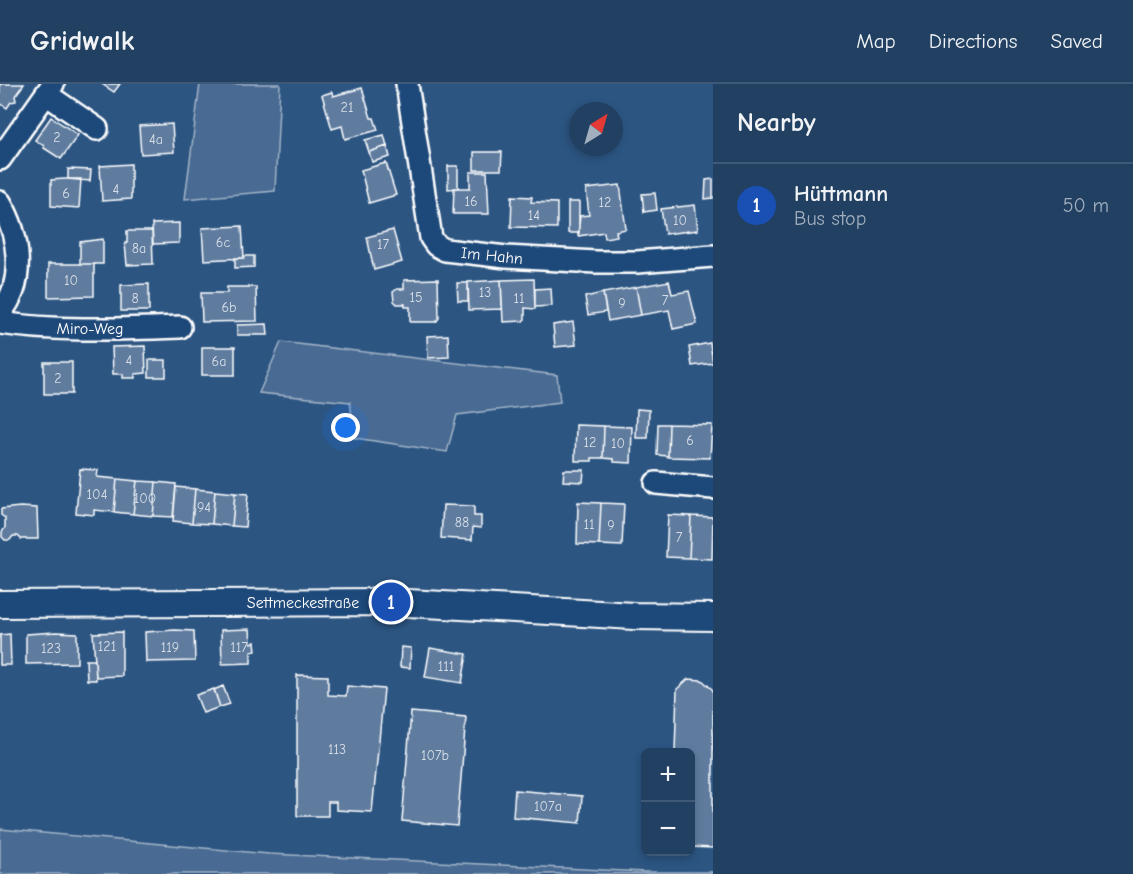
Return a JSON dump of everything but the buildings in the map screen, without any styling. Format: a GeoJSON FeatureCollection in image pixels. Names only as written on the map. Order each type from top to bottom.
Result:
{"type":"FeatureCollection","features":[{"type":"Feature","properties":{"kind":"street","name":"Im Hahn"},"geometry":{"type":"LineString","coordinates":[[407,84],[431,238],[436,245],[445,250],[568,261],[637,262],[713,256]]}},
{"type":"Feature","properties":{"kind":"street"},"geometry":{"type":"LineString","coordinates":[[0,159],[49,89],[97,129]]}},
{"type":"Feature","properties":{"kind":"street"},"geometry":{"type":"LineString","coordinates":[[0,202],[17,244],[17,266],[12,294],[0,313]]}},
{"type":"Feature","properties":{"kind":"street","name":"Miro-Weg"},"geometry":{"type":"LineString","coordinates":[[0,323],[23,327],[76,329],[180,327]]}},
{"type":"Feature","properties":{"kind":"street"},"geometry":{"type":"LineString","coordinates":[[656,483],[713,488]]}},
{"type":"Feature","properties":{"kind":"street","name":"Settmeckestraße"},"geometry":{"type":"LineString","coordinates":[[0,604],[391,602],[634,616],[713,617]]}},
{"type":"Feature","properties":{"kind":"shaded area"},"geometry":{"type":"Polygon","coordinates":[[[200,84],[280,84],[275,191],[185,199],[200,84]]]}},
{"type":"Feature","properties":{"kind":"shaded area"},"geometry":{"type":"Polygon","coordinates":[[[281,342],[557,375],[560,402],[457,415],[447,452],[355,438],[350,402],[259,393],[281,342]]]}},
{"type":"Feature","properties":{"kind":"shaded area"},"geometry":{"type":"Polygon","coordinates":[[[0,829],[269,854],[645,872],[713,872],[713,874],[0,874],[0,829]]]}},
{"type":"Feature","properties":{"kind":"place","name":"Hüttmann"},"geometry":{"type":"Point","coordinates":[391,602]}}]}
